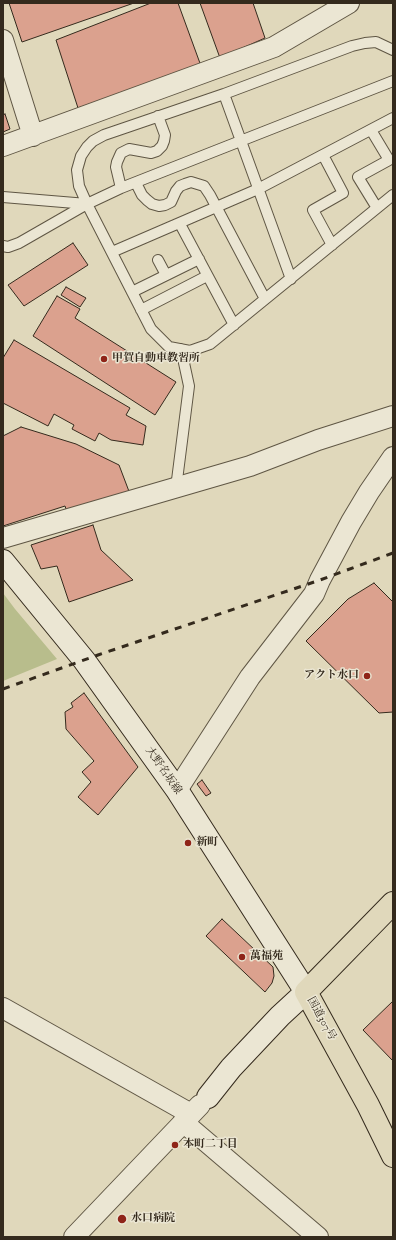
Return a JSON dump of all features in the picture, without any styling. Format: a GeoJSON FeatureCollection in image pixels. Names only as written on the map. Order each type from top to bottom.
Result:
{"type":"FeatureCollection","features":[{"type":"Feature","properties":{"kind":"highway","name":"国道307号"},"geometry":{"type":"LineString","coordinates":[[393,903],[306,992],[368,1105],[393,1156]]}},
{"type":"Feature","properties":{"kind":"main road","name":"大野名坂線"},"geometry":{"type":"LineString","coordinates":[[3,561],[84,660],[177,790],[306,992]]}},
{"type":"Feature","properties":{"kind":"main road"},"geometry":{"type":"LineString","coordinates":[[208,1097],[231,1068],[280,1016],[306,992]]}},
{"type":"Feature","properties":{"kind":"street"},"geometry":{"type":"LineString","coordinates":[[3,146],[274,48],[349,3]]}},
{"type":"Feature","properties":{"kind":"street"},"geometry":{"type":"LineString","coordinates":[[3,40],[33,136]]}},
{"type":"Feature","properties":{"kind":"street"},"geometry":{"type":"LineString","coordinates":[[3,538],[250,466],[318,440],[393,416]]}},
{"type":"Feature","properties":{"kind":"street"},"geometry":{"type":"LineString","coordinates":[[177,790],[250,677],[314,594],[351,522],[393,457]]}},
{"type":"Feature","properties":{"kind":"street"},"geometry":{"type":"LineString","coordinates":[[5,1012],[187,1118],[318,1237]]}},
{"type":"Feature","properties":{"kind":"street"},"geometry":{"type":"LineString","coordinates":[[74,1237],[208,1097]]}},
{"type":"Feature","properties":{"kind":"lane"},"geometry":{"type":"LineString","coordinates":[[393,50],[376,42],[358,44],[224,94],[104,135],[93,141],[87,147],[81,156],[77,170],[79,186],[87,204],[151,330],[169,347],[190,351],[210,344],[393,195]]}},
{"type":"Feature","properties":{"kind":"lane"},"geometry":{"type":"LineString","coordinates":[[3,246],[8,247],[19,243],[87,204],[121,188],[393,81]]}},
{"type":"Feature","properties":{"kind":"lane"},"geometry":{"type":"LineString","coordinates":[[224,94],[291,279]]}},
{"type":"Feature","properties":{"kind":"lane"},"geometry":{"type":"LineString","coordinates":[[121,188],[116,167],[121,154],[129,149],[151,153],[157,151],[162,146],[165,135],[158,116]]}},
{"type":"Feature","properties":{"kind":"lane"},"geometry":{"type":"LineString","coordinates":[[112,252],[180,224],[258,189],[393,118]]}},
{"type":"Feature","properties":{"kind":"lane"},"geometry":{"type":"LineString","coordinates":[[371,130],[389,160],[358,177],[377,208]]}},
{"type":"Feature","properties":{"kind":"lane"},"geometry":{"type":"LineString","coordinates":[[323,155],[343,192],[313,210],[332,245]]}},
{"type":"Feature","properties":{"kind":"lane"},"geometry":{"type":"LineString","coordinates":[[136,183],[142,195],[152,204],[159,206],[165,206],[171,202],[180,186],[192,182],[204,186],[208,190],[216,208],[265,299]]}},
{"type":"Feature","properties":{"kind":"lane"},"geometry":{"type":"LineString","coordinates":[[3,197],[87,204]]}},
{"type":"Feature","properties":{"kind":"lane"},"geometry":{"type":"LineString","coordinates":[[180,224],[234,325]]}},
{"type":"Feature","properties":{"kind":"lane"},"geometry":{"type":"LineString","coordinates":[[132,292],[199,259]]}},
{"type":"Feature","properties":{"kind":"lane"},"geometry":{"type":"LineString","coordinates":[[158,260],[166,276]]}},
{"type":"Feature","properties":{"kind":"lane"},"geometry":{"type":"LineString","coordinates":[[141,310],[207,276]]}},
{"type":"Feature","properties":{"kind":"lane"},"geometry":{"type":"LineString","coordinates":[[176,488],[189,386],[181,349]]}},
{"type":"Feature","properties":{"kind":"green space"},"geometry":{"type":"Polygon","coordinates":[[[3,593],[57,659],[3,681],[3,593]]]}},
{"type":"Feature","properties":{"kind":"building"},"geometry":{"type":"Polygon","coordinates":[[[9,3],[134,3],[22,42],[9,3]]]}},
{"type":"Feature","properties":{"kind":"building"},"geometry":{"type":"Polygon","coordinates":[[[151,3],[178,3],[201,66],[78,108],[56,40],[151,3]]]}},
{"type":"Feature","properties":{"kind":"building"},"geometry":{"type":"Polygon","coordinates":[[[200,3],[253,3],[265,38],[220,58],[200,3]]]}},
{"type":"Feature","properties":{"kind":"building"},"geometry":{"type":"Polygon","coordinates":[[[5,114],[10,129],[3,132],[3,115],[5,114]]]}},
{"type":"Feature","properties":{"kind":"building"},"geometry":{"type":"Polygon","coordinates":[[[73,243],[88,265],[24,306],[8,285],[73,243]]]}},
{"type":"Feature","properties":{"kind":"building"},"geometry":{"type":"Polygon","coordinates":[[[66,287],[86,298],[80,307],[61,295],[66,287]]]}},
{"type":"Feature","properties":{"kind":"building","name":"甲賀自動車教習所"},"geometry":{"type":"Polygon","coordinates":[[[57,296],[80,309],[75,318],[176,382],[155,415],[33,336],[57,296]]]}},
{"type":"Feature","properties":{"kind":"building"},"geometry":{"type":"Polygon","coordinates":[[[14,340],[130,408],[126,415],[146,426],[143,445],[111,440],[99,433],[95,441],[72,429],[74,425],[54,414],[48,426],[3,403],[3,358],[14,340]]]}},
{"type":"Feature","properties":{"kind":"building"},"geometry":{"type":"Polygon","coordinates":[[[21,427],[76,444],[119,465],[130,494],[68,515],[65,506],[3,526],[3,436],[21,427]]]}},
{"type":"Feature","properties":{"kind":"building"},"geometry":{"type":"Polygon","coordinates":[[[93,525],[101,550],[133,580],[69,602],[57,566],[41,569],[31,545],[93,525]]]}},
{"type":"Feature","properties":{"kind":"building","name":"アクト水口"},"geometry":{"type":"Polygon","coordinates":[[[374,583],[393,602],[393,712],[379,713],[306,641],[348,599],[374,583]]]}},
{"type":"Feature","properties":{"kind":"building"},"geometry":{"type":"Polygon","coordinates":[[[84,693],[138,767],[98,815],[78,797],[91,782],[82,772],[94,761],[66,729],[65,712],[73,707],[71,703],[84,693]]]}},
{"type":"Feature","properties":{"kind":"building"},"geometry":{"type":"Polygon","coordinates":[[[202,780],[211,793],[206,796],[197,784],[202,780]]]}},
{"type":"Feature","properties":{"kind":"building"},"geometry":{"type":"Polygon","coordinates":[[[222,919],[273,967],[274,976],[272,983],[265,992],[206,936],[222,919]]]}},
{"type":"Feature","properties":{"kind":"building"},"geometry":{"type":"Polygon","coordinates":[[[393,1001],[393,1061],[363,1030],[393,1001]]]}},
{"type":"Feature","properties":{"kind":"railway"},"geometry":{"type":"LineString","coordinates":[[3,689],[98,655],[320,580],[393,553]]}},
{"type":"Feature","properties":{"kind":"place","name":"甲賀自動車教習所"},"geometry":{"type":"Point","coordinates":[104,359]}},
{"type":"Feature","properties":{"kind":"place","name":"アクト水口"},"geometry":{"type":"Point","coordinates":[367,676]}},
{"type":"Feature","properties":{"kind":"place","name":"新町"},"geometry":{"type":"Point","coordinates":[188,843]}},
{"type":"Feature","properties":{"kind":"place","name":"萬福苑"},"geometry":{"type":"Point","coordinates":[242,957]}},
{"type":"Feature","properties":{"kind":"place","name":"本町二丁目"},"geometry":{"type":"Point","coordinates":[175,1145]}},
{"type":"Feature","properties":{"kind":"place","name":"水口病院"},"geometry":{"type":"Point","coordinates":[122,1219]}}]}
